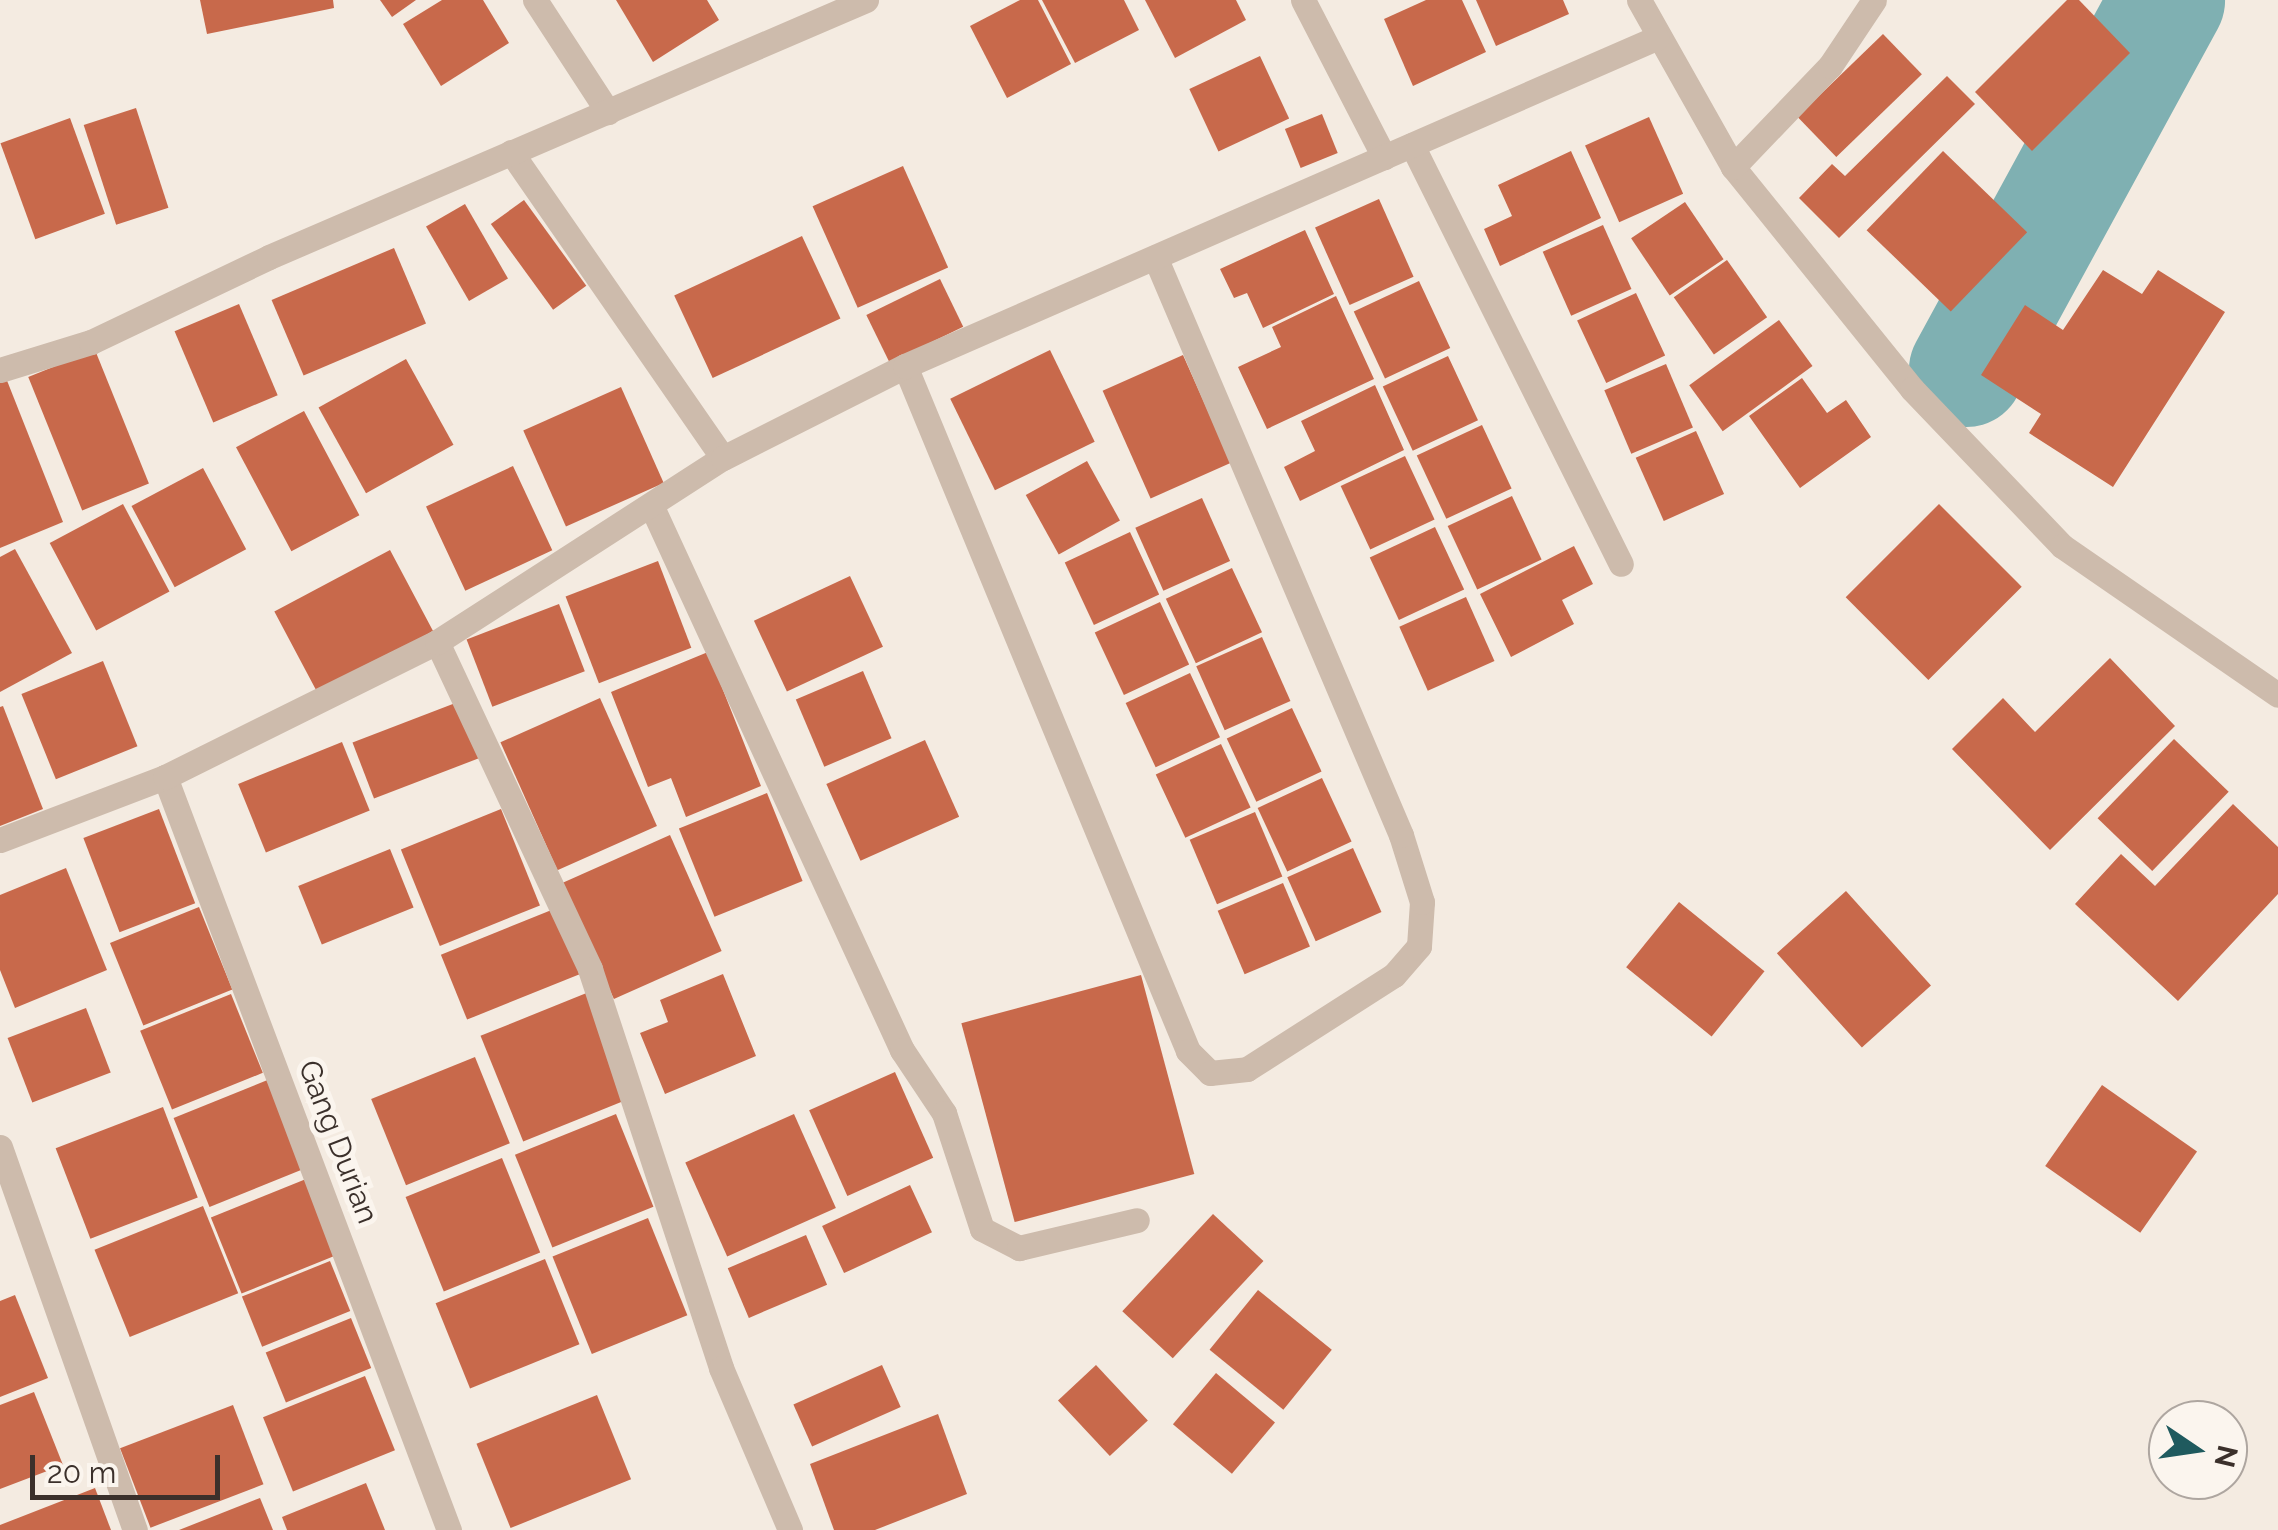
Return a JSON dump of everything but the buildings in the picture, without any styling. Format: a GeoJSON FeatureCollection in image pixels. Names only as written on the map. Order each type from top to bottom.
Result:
{"type":"FeatureCollection","features":[{"type":"Feature","properties":{"kind":"street"},"geometry":{"type":"LineString","coordinates":[[534,0],[608,112]]}},
{"type":"Feature","properties":{"kind":"street"},"geometry":{"type":"LineString","coordinates":[[0,370],[91,342],[511,152],[864,0]]}},
{"type":"Feature","properties":{"kind":"street"},"geometry":{"type":"LineString","coordinates":[[1303,0],[1384,158]]}},
{"type":"Feature","properties":{"kind":"street"},"geometry":{"type":"LineString","coordinates":[[1640,0],[1656,38],[1733,167],[1912,389],[2062,546],[2278,695]]}},
{"type":"Feature","properties":{"kind":"street"},"geometry":{"type":"LineString","coordinates":[[1733,167],[1830,66],[1874,0]]}},
{"type":"Feature","properties":{"kind":"street"},"geometry":{"type":"LineString","coordinates":[[0,840],[165,777],[437,642],[723,458],[905,366],[1656,38]]}},
{"type":"Feature","properties":{"kind":"street"},"geometry":{"type":"LineString","coordinates":[[1412,145],[1621,564]]}},
{"type":"Feature","properties":{"kind":"street"},"geometry":{"type":"LineString","coordinates":[[511,152],[723,458]]}},
{"type":"Feature","properties":{"kind":"street"},"geometry":{"type":"LineString","coordinates":[[905,366],[1188,1051],[1210,1072],[1248,1069],[1394,975],[1419,946],[1422,902],[1401,835],[1155,257]]}},
{"type":"Feature","properties":{"kind":"street"},"geometry":{"type":"LineString","coordinates":[[652,506],[902,1050],[944,1112],[982,1229],[1019,1248],[1045,1246],[1137,1220]]}},
{"type":"Feature","properties":{"kind":"street"},"geometry":{"type":"LineString","coordinates":[[437,642],[590,969],[721,1368],[790,1530]]}},
{"type":"Feature","properties":{"kind":"street","name":"Gang Durian"},"geometry":{"type":"LineString","coordinates":[[165,777],[449,1530]]}},
{"type":"Feature","properties":{"kind":"street"},"geometry":{"type":"LineString","coordinates":[[0,1147],[135,1530]]}},
{"type":"Feature","properties":{"kind":"waterway"},"geometry":{"type":"LineString","coordinates":[[1966,369],[2167,0]]}}]}
